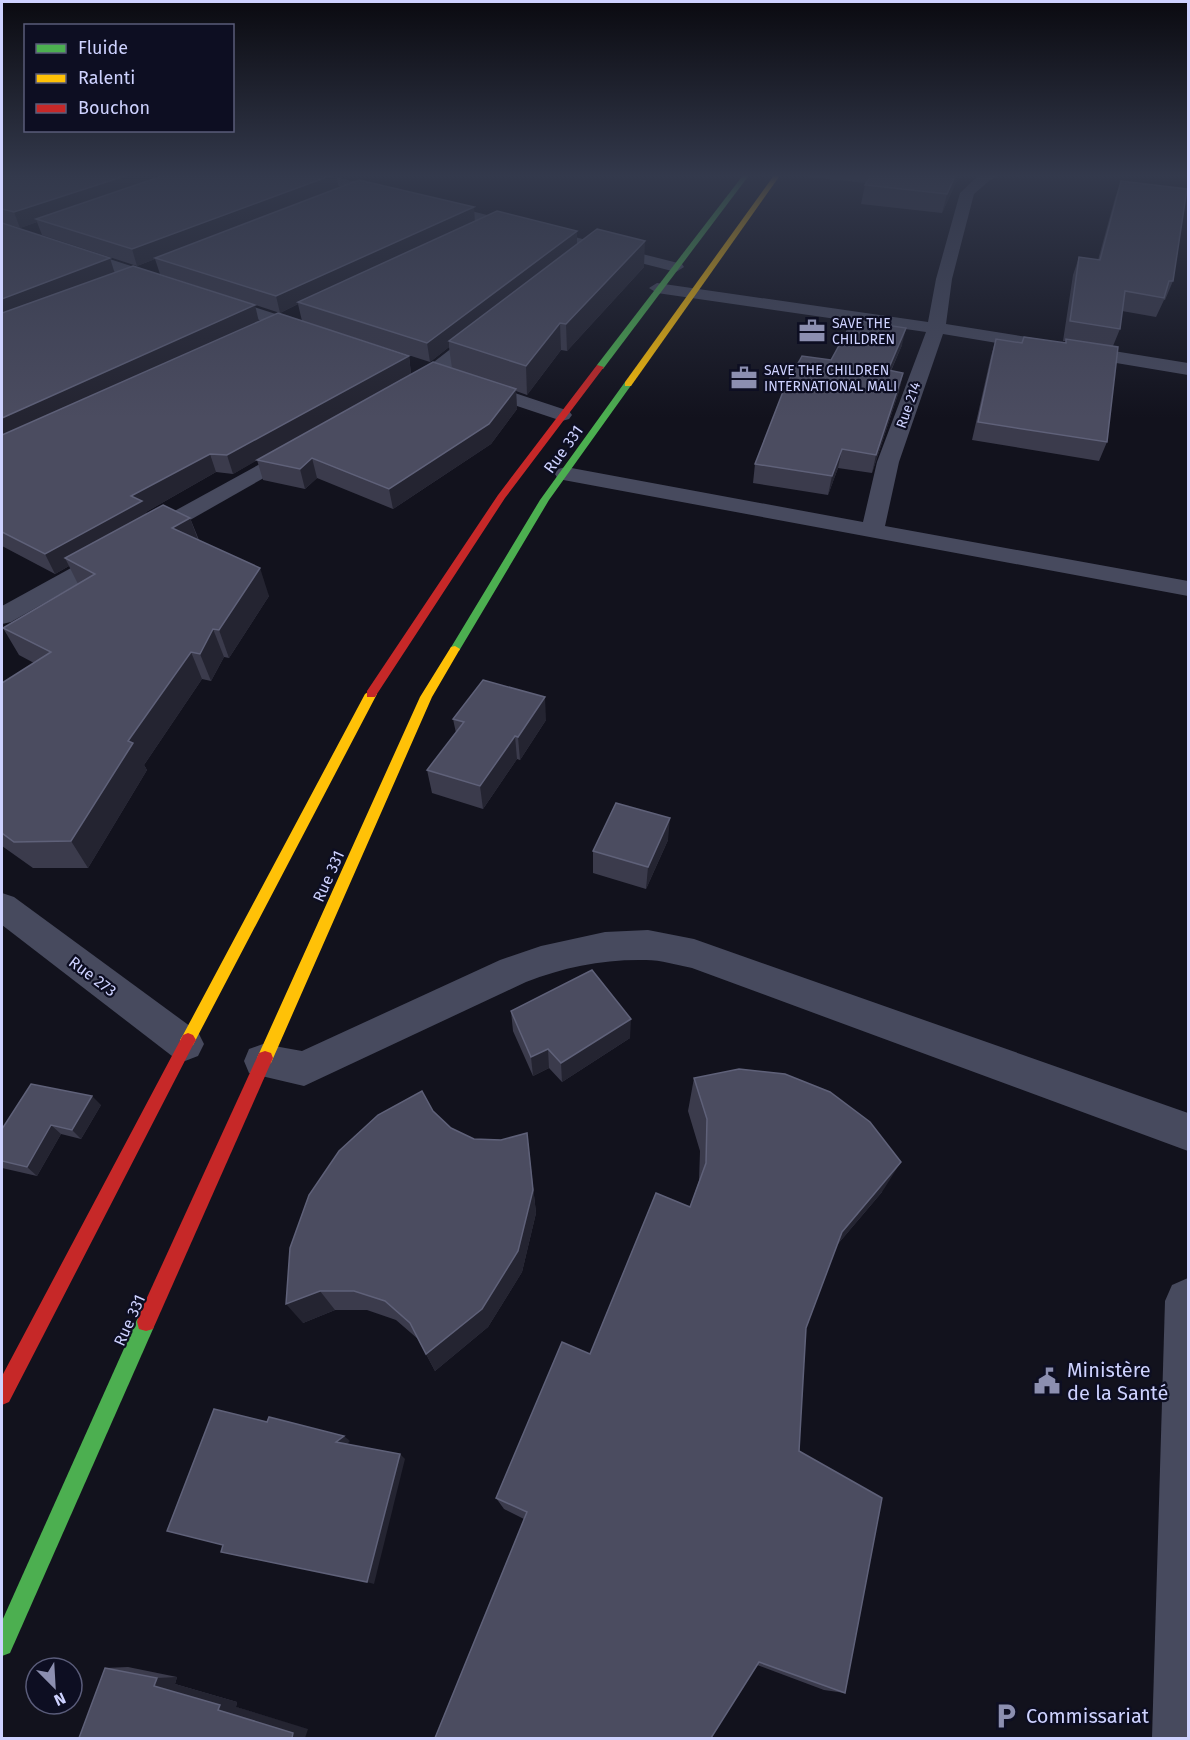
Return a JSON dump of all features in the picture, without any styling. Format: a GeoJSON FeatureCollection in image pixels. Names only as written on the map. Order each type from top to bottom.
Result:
{"type":"FeatureCollection","features":[{"type":"Feature","properties":{"kind":"street"},"geometry":{"type":"LineString","coordinates":[[81,255],[324,336]]}},
{"type":"Feature","properties":{"kind":"street"},"geometry":{"type":"LineString","coordinates":[[575,261],[582,255]]}},
{"type":"Feature","properties":{"kind":"street"},"geometry":{"type":"LineString","coordinates":[[630,255],[676,267]]}},
{"type":"Feature","properties":{"kind":"street","name":"Rue 331"},"geometry":{"type":"LineString","coordinates":[[2,1395],[369,697],[501,497],[657,288],[685,255]]}},
{"type":"Feature","properties":{"kind":"street","name":"Rue 331"},"geometry":{"type":"LineString","coordinates":[[2,1645],[426,697],[545,500],[566,474],[719,255]]}},
{"type":"Feature","properties":{"kind":"street","name":"Rue 214"},"geometry":{"type":"LineString","coordinates":[[872,532],[888,462],[936,328],[950,255]]}},
{"type":"Feature","properties":{"kind":"street"},"geometry":{"type":"LineString","coordinates":[[116,282],[159,265]]}},
{"type":"Feature","properties":{"kind":"street"},"geometry":{"type":"LineString","coordinates":[[657,288],[936,328],[1188,369]]}},
{"type":"Feature","properties":{"kind":"street"},"geometry":{"type":"LineString","coordinates":[[259,331],[302,311]]}},
{"type":"Feature","properties":{"kind":"street"},"geometry":{"type":"LineString","coordinates":[[382,401],[434,372],[499,320]]}},
{"type":"Feature","properties":{"kind":"street"},"geometry":{"type":"LineString","coordinates":[[412,365],[562,415]]}},
{"type":"Feature","properties":{"kind":"street"},"geometry":{"type":"LineString","coordinates":[[2,616],[320,436]]}},
{"type":"Feature","properties":{"kind":"street"},"geometry":{"type":"LineString","coordinates":[[566,474],[1188,589]]}},
{"type":"Feature","properties":{"kind":"street","name":"Rue 273"},"geometry":{"type":"LineString","coordinates":[[2,908],[185,1044]]}},
{"type":"Feature","properties":{"kind":"street"},"geometry":{"type":"LineString","coordinates":[[263,1061],[304,1069],[513,971],[554,956],[605,947],[648,945],[694,954],[1188,1132]]}},
{"type":"Feature","properties":{"kind":"street"},"geometry":{"type":"LineString","coordinates":[[1180,1738],[1188,1301]]}},
{"type":"Feature","properties":{"kind":"building"},"geometry":{"type":"Polygon","coordinates":[[[2,255],[101,255],[110,258],[2,299],[2,255]]]}},
{"type":"Feature","properties":{"kind":"building"},"geometry":{"type":"Polygon","coordinates":[[[162,255],[367,255],[276,296],[155,258],[162,255]]]}},
{"type":"Feature","properties":{"kind":"building"},"geometry":{"type":"Polygon","coordinates":[[[400,255],[545,255],[427,343],[298,302],[400,255]]]}},
{"type":"Feature","properties":{"kind":"building"},"geometry":{"type":"Polygon","coordinates":[[[562,255],[631,255],[566,324],[560,323],[526,366],[449,341],[562,255]]]}},
{"type":"Feature","properties":{"kind":"building"},"geometry":{"type":"Polygon","coordinates":[[[1101,255],[1177,255],[1173,281],[1169,281],[1164,298],[1125,291],[1120,329],[1070,321],[1079,257],[1100,260],[1101,255]]]}},
{"type":"Feature","properties":{"kind":"building"},"geometry":{"type":"Polygon","coordinates":[[[133,266],[255,305],[2,418],[2,313],[133,266]]]}},
{"type":"Feature","properties":{"kind":"building"},"geometry":{"type":"Polygon","coordinates":[[[278,313],[409,356],[227,455],[210,454],[131,496],[142,501],[45,554],[2,532],[2,435],[278,313]]]}},
{"type":"Feature","properties":{"kind":"building"},"geometry":{"type":"Polygon","coordinates":[[[853,320],[906,328],[888,370],[903,373],[876,455],[842,449],[832,476],[755,464],[784,389],[802,356],[831,360],[853,320]]]}},
{"type":"Feature","properties":{"kind":"building"},"geometry":{"type":"Polygon","coordinates":[[[1024,337],[1066,343],[1066,339],[1118,347],[1107,442],[978,422],[996,339],[1022,343],[1024,337]]]}},
{"type":"Feature","properties":{"kind":"building"},"geometry":{"type":"Polygon","coordinates":[[[433,362],[516,389],[489,424],[389,489],[312,458],[300,469],[257,460],[433,362]]]}},
{"type":"Feature","properties":{"kind":"building"},"geometry":{"type":"Polygon","coordinates":[[[163,505],[190,518],[172,528],[260,568],[219,630],[213,629],[200,654],[191,652],[128,741],[133,743],[71,841],[14,842],[2,833],[2,683],[51,652],[3,628],[95,574],[65,558],[163,505]]]}},
{"type":"Feature","properties":{"kind":"building"},"geometry":{"type":"Polygon","coordinates":[[[483,680],[545,697],[480,786],[427,770],[464,722],[453,719],[483,680]]]}},
{"type":"Feature","properties":{"kind":"building"},"geometry":{"type":"Polygon","coordinates":[[[616,803],[670,818],[648,867],[593,851],[616,803]]]}},
{"type":"Feature","properties":{"kind":"building"},"geometry":{"type":"Polygon","coordinates":[[[592,970],[631,1019],[561,1063],[548,1049],[531,1057],[511,1011],[592,970]]]}},
{"type":"Feature","properties":{"kind":"building"},"geometry":{"type":"Polygon","coordinates":[[[739,1069],[785,1074],[830,1092],[870,1122],[901,1162],[842,1232],[806,1328],[799,1451],[882,1498],[845,1693],[759,1662],[711,1738],[435,1738],[527,1512],[496,1498],[562,1342],[590,1354],[656,1193],[690,1207],[706,1163],[707,1119],[694,1078],[739,1069]]]}},
{"type":"Feature","properties":{"kind":"building"},"geometry":{"type":"Polygon","coordinates":[[[31,1084],[92,1096],[72,1130],[51,1125],[27,1167],[2,1161],[2,1129],[31,1084]]]}},
{"type":"Feature","properties":{"kind":"building"},"geometry":{"type":"Polygon","coordinates":[[[422,1091],[433,1111],[451,1128],[474,1139],[501,1140],[527,1133],[533,1190],[518,1251],[482,1309],[426,1354],[410,1323],[385,1301],[354,1291],[320,1291],[286,1304],[290,1248],[309,1195],[339,1151],[378,1115],[422,1091]]]}},
{"type":"Feature","properties":{"kind":"building"},"geometry":{"type":"Polygon","coordinates":[[[214,1409],[267,1422],[269,1417],[344,1436],[336,1442],[400,1454],[367,1582],[221,1552],[223,1545],[167,1531],[214,1409]]]}},
{"type":"Feature","properties":{"kind":"building"},"geometry":{"type":"Polygon","coordinates":[[[105,1668],[157,1678],[154,1686],[220,1705],[218,1710],[293,1733],[292,1738],[79,1738],[105,1668]]]}},
{"type":"Feature","properties":{"kind":"traffic: fast"},"geometry":{"type":"LineString","coordinates":[[600,367],[685,255]]}},
{"type":"Feature","properties":{"kind":"traffic: fast"},"geometry":{"type":"LineString","coordinates":[[455,649],[545,500],[628,384]]}},
{"type":"Feature","properties":{"kind":"traffic: fast"},"geometry":{"type":"LineString","coordinates":[[2,1645],[146,1322]]}},
{"type":"Feature","properties":{"kind":"traffic: slow"},"geometry":{"type":"LineString","coordinates":[[628,384],[720,255]]}},
{"type":"Feature","properties":{"kind":"traffic: slow"},"geometry":{"type":"LineString","coordinates":[[265,1058],[426,697],[455,649]]}},
{"type":"Feature","properties":{"kind":"traffic: slow"},"geometry":{"type":"LineString","coordinates":[[188,1040],[371,694]]}},
{"type":"Feature","properties":{"kind":"traffic: jam"},"geometry":{"type":"LineString","coordinates":[[371,694],[501,497],[600,367]]}},
{"type":"Feature","properties":{"kind":"traffic: jam"},"geometry":{"type":"LineString","coordinates":[[2,1395],[188,1040]]}},
{"type":"Feature","properties":{"kind":"traffic: jam"},"geometry":{"type":"LineString","coordinates":[[146,1322],[265,1058]]}},
{"type":"Feature","properties":{"kind":"place","name":"SAVE THE CHILDREN"},"geometry":{"type":"Point","coordinates":[812,331]}},
{"type":"Feature","properties":{"kind":"place","name":"SAVE THE CHILDREN INTERNATIONAL MALI"},"geometry":{"type":"Point","coordinates":[744,378]}},
{"type":"Feature","properties":{"kind":"place","name":"Ministère de la Santé"},"geometry":{"type":"Point","coordinates":[1047,1381]}},
{"type":"Feature","properties":{"kind":"place","name":"Commissariat"},"geometry":{"type":"Point","coordinates":[1006,1716]}}]}
